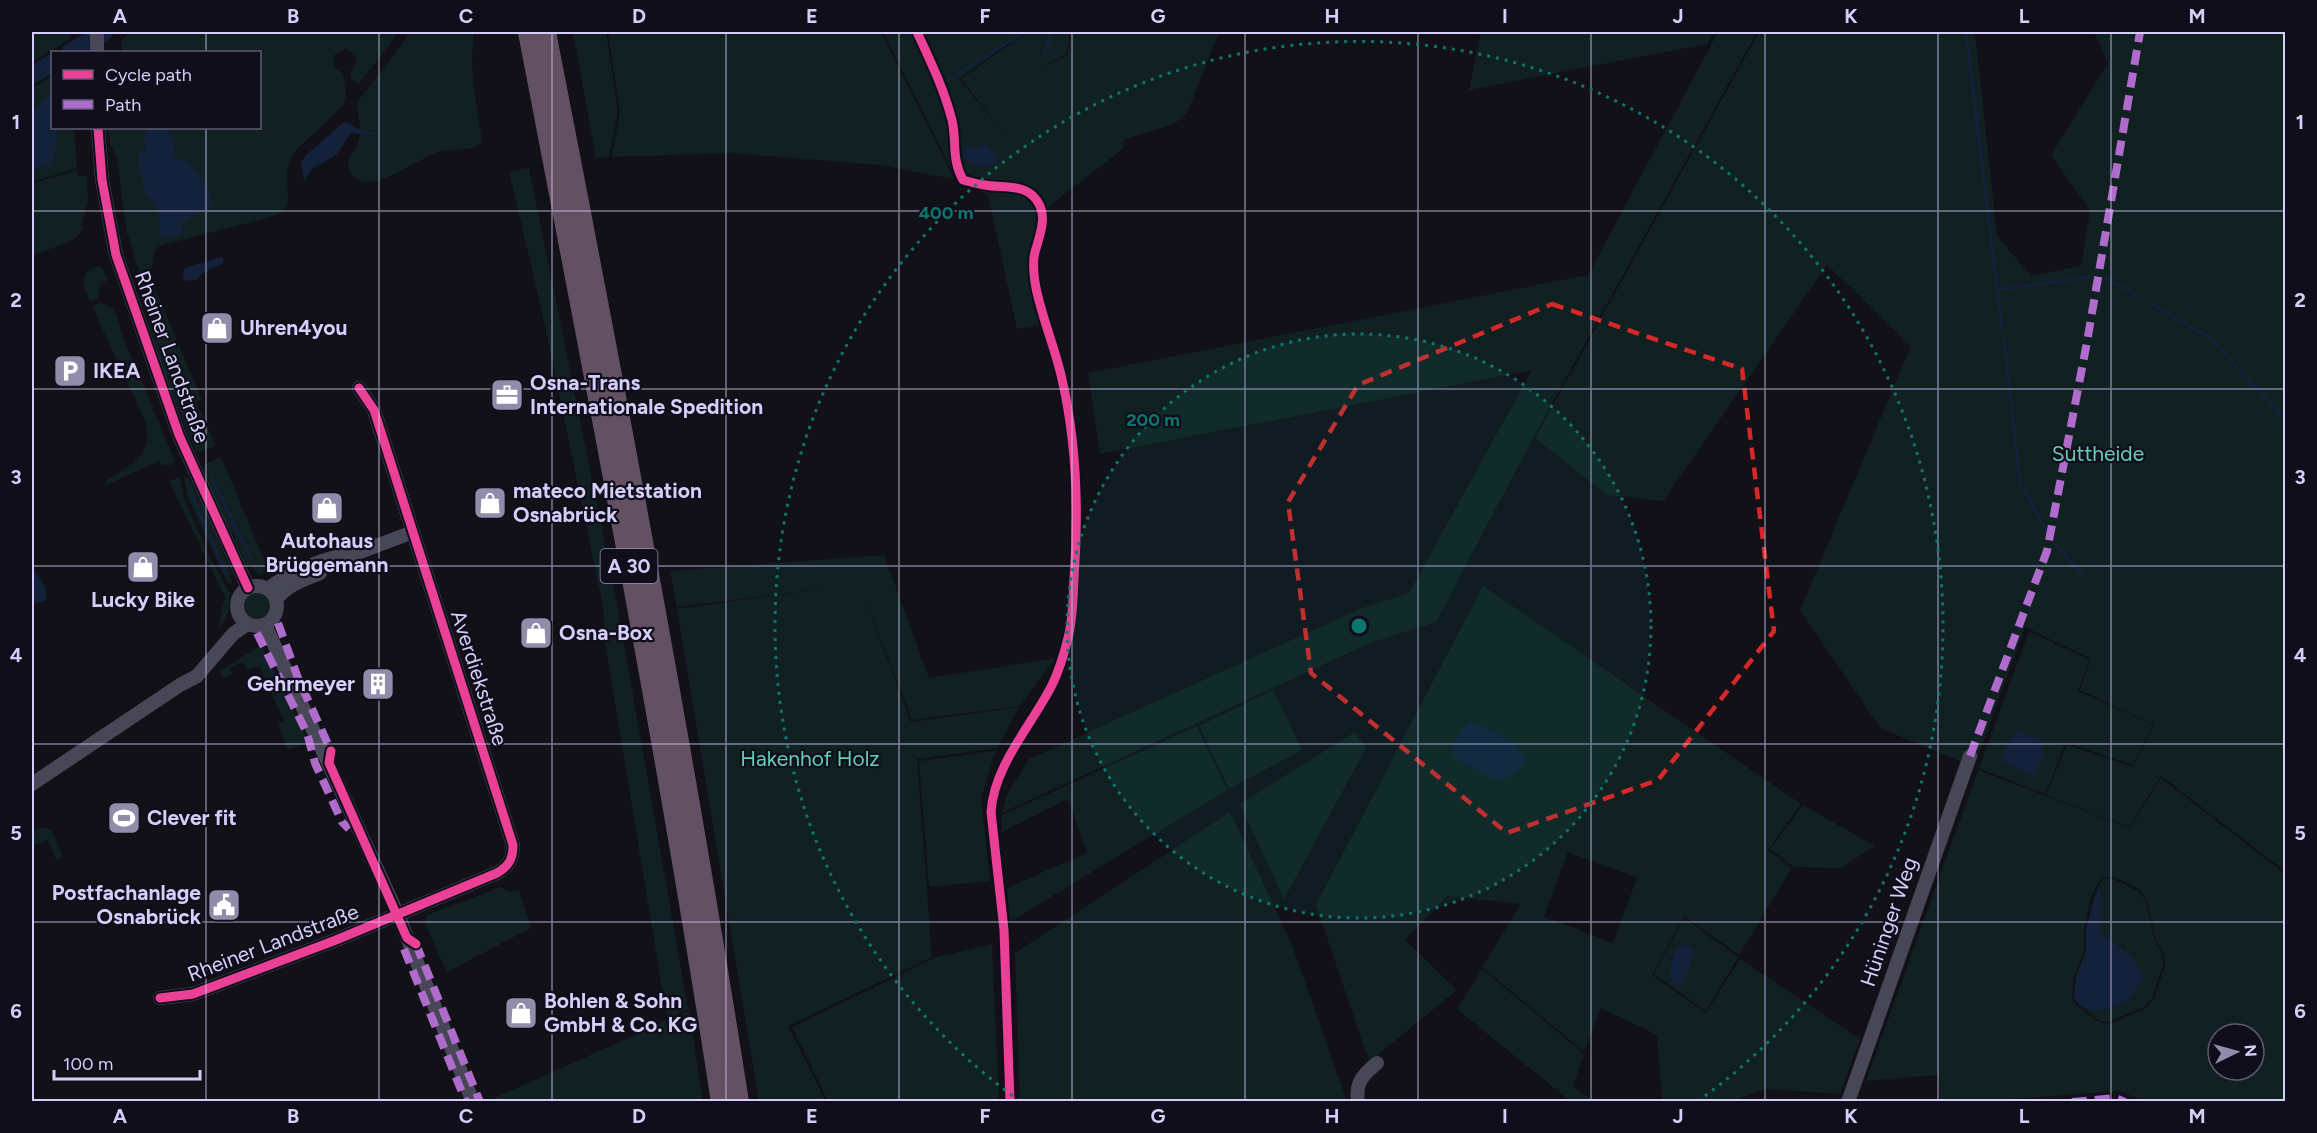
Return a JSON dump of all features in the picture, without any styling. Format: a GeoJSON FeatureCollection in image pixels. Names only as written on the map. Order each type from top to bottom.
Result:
{"type":"FeatureCollection","features":[{"type":"Feature","properties":{"kind":"highway","name":"A 30"},"geometry":{"type":"LineString","coordinates":[[528,32],[636,601],[722,1101]]}},
{"type":"Feature","properties":{"kind":"highway","name":"A 30"},"geometry":{"type":"LineString","coordinates":[[546,32],[607,344],[663,652],[739,1101]]}},
{"type":"Feature","properties":{"kind":"street"},"geometry":{"type":"LineString","coordinates":[[97,32],[97,49]]}},
{"type":"Feature","properties":{"kind":"street","name":"Rheiner Landstraße"},"geometry":{"type":"LineString","coordinates":[[98,129],[102,180],[116,255],[179,435],[248,588]]}},
{"type":"Feature","properties":{"kind":"street","name":"Averdiekstraße"},"geometry":{"type":"LineString","coordinates":[[359,388],[374,410],[513,845],[509,865],[497,873],[398,915]]}},
{"type":"Feature","properties":{"kind":"street"},"geometry":{"type":"LineString","coordinates":[[272,594],[290,575],[342,554],[352,555],[413,532]]}},
{"type":"Feature","properties":{"kind":"street"},"geometry":{"type":"LineString","coordinates":[[180,685],[235,619],[239,598],[248,588],[258,586],[272,594],[276,611],[274,617],[265,625],[253,626],[247,624],[237,611]]}},
{"type":"Feature","properties":{"kind":"street"},"geometry":{"type":"LineString","coordinates":[[32,784],[197,676],[233,634],[247,624]]}},
{"type":"Feature","properties":{"kind":"street"},"geometry":{"type":"LineString","coordinates":[[265,625],[398,915],[473,1101]]}},
{"type":"Feature","properties":{"kind":"street","name":"Hüninger Weg"},"geometry":{"type":"LineString","coordinates":[[1848,1101],[1970,756]]}},
{"type":"Feature","properties":{"kind":"street","name":"Rheiner Landstraße"},"geometry":{"type":"LineString","coordinates":[[160,998],[193,994],[398,915]]}},
{"type":"Feature","properties":{"kind":"street"},"geometry":{"type":"LineString","coordinates":[[1358,1101],[1357,1087],[1360,1078],[1377,1063]]}},
{"type":"Feature","properties":{"kind":"highlighted area"},"geometry":{"type":"Polygon","coordinates":[[[1552,304],[1742,369],[1774,631],[1658,780],[1507,833],[1311,673],[1288,502],[1358,385],[1552,304]]]}},
{"type":"Feature","properties":{"kind":"green space"},"geometry":{"type":"Polygon","coordinates":[[[32,32],[71,32],[70,39],[32,62],[32,32]]]}},
{"type":"Feature","properties":{"kind":"green space"},"geometry":{"type":"Polygon","coordinates":[[[133,32],[399,32],[359,84],[352,80],[350,72],[357,62],[355,54],[345,49],[335,54],[333,63],[336,70],[343,73],[346,94],[343,106],[293,153],[287,170],[288,204],[282,212],[159,246],[155,251],[151,271],[140,274],[126,229],[117,158],[110,144],[108,129],[261,129],[261,51],[122,51],[122,39],[133,32]]]}},
{"type":"Feature","properties":{"kind":"green space"},"geometry":{"type":"Polygon","coordinates":[[[411,32],[474,32],[473,83],[482,142],[472,148],[438,152],[382,179],[371,182],[361,181],[350,172],[349,159],[360,134],[371,135],[375,132],[361,130],[358,101],[411,32]]]}},
{"type":"Feature","properties":{"kind":"green space"},"geometry":{"type":"Polygon","coordinates":[[[573,32],[606,32],[618,112],[609,157],[596,158],[573,32]]]}},
{"type":"Feature","properties":{"kind":"green space"},"geometry":{"type":"Polygon","coordinates":[[[608,32],[881,32],[954,179],[880,165],[729,153],[612,157],[620,112],[608,32]]]}},
{"type":"Feature","properties":{"kind":"green space"},"geometry":{"type":"Polygon","coordinates":[[[883,32],[1024,32],[959,79],[1008,138],[961,79],[1027,32],[1071,32],[1066,55],[1039,68],[1067,56],[1073,32],[1219,32],[1187,113],[1174,124],[1125,139],[1123,149],[1049,206],[1027,263],[1042,325],[1017,329],[988,195],[956,179],[883,32]]]}},
{"type":"Feature","properties":{"kind":"green space"},"geometry":{"type":"Polygon","coordinates":[[[1481,32],[1714,32],[1707,44],[1469,90],[1481,32]]]}},
{"type":"Feature","properties":{"kind":"green space"},"geometry":{"type":"Polygon","coordinates":[[[1718,32],[1757,32],[1534,436],[1436,622],[1370,643],[1002,813],[1007,794],[1029,759],[1360,609],[1409,593],[1532,370],[1100,454],[1088,373],[1588,275],[1718,32]]]}},
{"type":"Feature","properties":{"kind":"green space","name":"Suttheide"},"geometry":{"type":"Polygon","coordinates":[[[1759,32],[1975,32],[1997,236],[2031,276],[2081,266],[2090,211],[2051,155],[2108,63],[2094,32],[2285,32],[2285,871],[2161,776],[2129,827],[2046,795],[2067,745],[2133,767],[2154,725],[2080,690],[2091,659],[2025,627],[1974,767],[1880,728],[1800,610],[1911,346],[1827,265],[1663,501],[1607,495],[1535,438],[1759,32]]]}},
{"type":"Feature","properties":{"kind":"green space"},"geometry":{"type":"Polygon","coordinates":[[[51,77],[51,129],[74,129],[77,168],[32,182],[32,88],[51,77]]]}},
{"type":"Feature","properties":{"kind":"green space"},"geometry":{"type":"Polygon","coordinates":[[[529,168],[617,604],[688,1009],[667,1019],[605,642],[603,606],[541,307],[509,172],[529,168]]]}},
{"type":"Feature","properties":{"kind":"green space"},"geometry":{"type":"Polygon","coordinates":[[[77,170],[78,176],[87,176],[88,203],[81,225],[84,229],[73,240],[32,256],[32,184],[77,170]]]}},
{"type":"Feature","properties":{"kind":"green space"},"geometry":{"type":"Polygon","coordinates":[[[102,267],[108,279],[100,286],[98,298],[90,301],[84,286],[84,278],[89,270],[102,267]]]}},
{"type":"Feature","properties":{"kind":"green space"},"geometry":{"type":"Polygon","coordinates":[[[156,291],[202,400],[196,402],[216,446],[200,452],[195,450],[161,364],[141,295],[156,291]]]}},
{"type":"Feature","properties":{"kind":"green space"},"geometry":{"type":"Polygon","coordinates":[[[101,302],[114,308],[125,342],[175,461],[171,465],[162,466],[159,461],[106,485],[105,481],[132,464],[144,451],[147,433],[145,421],[92,306],[101,302]]]}},
{"type":"Feature","properties":{"kind":"green space"},"geometry":{"type":"Polygon","coordinates":[[[221,457],[269,571],[259,575],[251,565],[247,567],[233,534],[220,512],[203,469],[205,464],[221,457]]]}},
{"type":"Feature","properties":{"kind":"green space"},"geometry":{"type":"Polygon","coordinates":[[[180,477],[184,498],[210,558],[230,593],[228,613],[221,626],[219,625],[226,599],[169,481],[180,477]]]}},
{"type":"Feature","properties":{"kind":"green space"},"geometry":{"type":"Polygon","coordinates":[[[184,477],[190,479],[199,500],[201,499],[232,574],[229,575],[232,582],[228,583],[188,498],[184,477]]]}},
{"type":"Feature","properties":{"kind":"green space","name":"Hakenhof Holz"},"geometry":{"type":"Polygon","coordinates":[[[884,555],[929,678],[1056,658],[1020,706],[912,720],[859,583],[911,722],[1019,707],[997,748],[917,759],[932,957],[788,1026],[825,1101],[759,1101],[677,609],[834,587],[677,607],[670,571],[884,555]]]}},
{"type":"Feature","properties":{"kind":"green space"},"geometry":{"type":"Polygon","coordinates":[[[1483,586],[1801,804],[1768,850],[1792,868],[1739,955],[1684,916],[1652,975],[1706,1013],[1740,959],[1860,1039],[1840,1094],[1765,1089],[1732,1101],[1660,1101],[1662,1098],[1657,1035],[1601,1008],[1584,1052],[1482,967],[1521,904],[1447,896],[1405,940],[1457,990],[1369,1062],[1316,905],[1483,586]],[[1568,852],[1544,917],[1613,943],[1637,878],[1568,852]]]}},
{"type":"Feature","properties":{"kind":"green space"},"geometry":{"type":"Polygon","coordinates":[[[257,591],[267,595],[271,605],[267,615],[257,619],[247,615],[243,605],[247,595],[257,591]]]}},
{"type":"Feature","properties":{"kind":"green space"},"geometry":{"type":"Polygon","coordinates":[[[2029,631],[2090,660],[2078,691],[2153,725],[2133,765],[2066,743],[2045,794],[1979,768],[2029,631]]]}},
{"type":"Feature","properties":{"kind":"green space"},"geometry":{"type":"Polygon","coordinates":[[[261,645],[304,731],[306,743],[288,750],[278,724],[284,721],[259,666],[246,668],[243,662],[230,668],[232,674],[223,678],[220,672],[214,675],[261,645]]]}},
{"type":"Feature","properties":{"kind":"green space"},"geometry":{"type":"Polygon","coordinates":[[[1273,690],[1302,750],[1229,789],[1199,726],[1273,690]]]}},
{"type":"Feature","properties":{"kind":"green space"},"geometry":{"type":"Polygon","coordinates":[[[1197,726],[1227,790],[1010,922],[1007,888],[1087,853],[1068,799],[1002,832],[1002,815],[1197,726]]]}},
{"type":"Feature","properties":{"kind":"green space"},"geometry":{"type":"Polygon","coordinates":[[[1355,732],[1366,748],[1284,899],[1240,804],[1355,732]]]}},
{"type":"Feature","properties":{"kind":"green space"},"geometry":{"type":"Polygon","coordinates":[[[996,751],[981,798],[990,881],[929,887],[919,761],[996,751]]]}},
{"type":"Feature","properties":{"kind":"green space"},"geometry":{"type":"Polygon","coordinates":[[[1978,770],[2130,828],[2161,778],[2285,874],[2285,1101],[2145,1101],[2119,1091],[1940,1102],[1938,1075],[1866,1081],[1978,770]],[[2114,877],[2102,878],[2090,901],[2084,929],[2084,951],[2074,977],[2072,997],[2075,1004],[2097,1021],[2108,1024],[2145,1009],[2154,999],[2165,965],[2164,954],[2156,941],[2147,900],[2139,889],[2114,877]]]}},
{"type":"Feature","properties":{"kind":"green space"},"geometry":{"type":"Polygon","coordinates":[[[1803,805],[1875,846],[1841,868],[1794,867],[1770,849],[1803,805]]]}},
{"type":"Feature","properties":{"kind":"green space"},"geometry":{"type":"Polygon","coordinates":[[[1230,812],[1292,945],[1347,1101],[1020,1101],[1015,953],[1230,812]]]}},
{"type":"Feature","properties":{"kind":"green space"},"geometry":{"type":"Polygon","coordinates":[[[43,827],[51,830],[63,857],[56,860],[48,840],[32,846],[32,831],[43,827]]]}},
{"type":"Feature","properties":{"kind":"green space"},"geometry":{"type":"Polygon","coordinates":[[[2103,879],[2113,879],[2138,891],[2146,901],[2155,942],[2162,954],[2163,965],[2152,998],[2144,1007],[2108,1022],[2098,1020],[2076,1002],[2089,1010],[2100,1011],[2126,1003],[2143,979],[2124,948],[2100,934],[2101,891],[2097,889],[2103,879]]]}},
{"type":"Feature","properties":{"kind":"green space"},"geometry":{"type":"Polygon","coordinates":[[[501,887],[509,892],[519,890],[531,928],[447,972],[425,924],[427,915],[501,887]]]}},
{"type":"Feature","properties":{"kind":"green space"},"geometry":{"type":"Polygon","coordinates":[[[1684,918],[1738,957],[1706,1011],[1654,974],[1684,918]]]}},
{"type":"Feature","properties":{"kind":"green space"},"geometry":{"type":"Polygon","coordinates":[[[992,944],[999,1101],[828,1101],[792,1027],[934,958],[992,944]]]}},
{"type":"Feature","properties":{"kind":"green space"},"geometry":{"type":"Polygon","coordinates":[[[1482,969],[1584,1054],[1573,1086],[1593,1101],[1570,1101],[1457,1009],[1482,969]]]}},
{"type":"Feature","properties":{"kind":"green space"},"geometry":{"type":"Polygon","coordinates":[[[688,1011],[703,1101],[488,1101],[688,1011]]]}},
{"type":"Feature","properties":{"kind":"water"},"geometry":{"type":"Polygon","coordinates":[[[51,92],[51,129],[57,129],[55,156],[48,165],[32,170],[32,113],[51,92]]]}},
{"type":"Feature","properties":{"kind":"water"},"geometry":{"type":"Polygon","coordinates":[[[344,122],[376,133],[371,135],[351,133],[336,155],[312,169],[304,181],[301,163],[305,156],[344,122]]]}},
{"type":"Feature","properties":{"kind":"water"},"geometry":{"type":"Polygon","coordinates":[[[147,129],[167,129],[173,144],[174,155],[178,159],[187,160],[208,188],[212,201],[211,208],[189,218],[184,223],[181,235],[161,238],[157,235],[160,231],[158,211],[145,192],[137,163],[139,153],[146,149],[144,136],[147,129]]]}},
{"type":"Feature","properties":{"kind":"water"},"geometry":{"type":"Polygon","coordinates":[[[982,144],[994,152],[997,157],[996,162],[986,168],[964,159],[963,149],[967,145],[973,149],[982,144]]]}},
{"type":"Feature","properties":{"kind":"water"},"geometry":{"type":"Polygon","coordinates":[[[221,257],[224,259],[223,263],[203,273],[196,280],[186,281],[183,278],[184,268],[221,257]]]}},
{"type":"Feature","properties":{"kind":"water"},"geometry":{"type":"Polygon","coordinates":[[[32,567],[42,582],[47,596],[46,600],[39,603],[34,602],[32,598],[32,567]]]}},
{"type":"Feature","properties":{"kind":"water"},"geometry":{"type":"Polygon","coordinates":[[[1471,721],[1511,742],[1523,754],[1526,760],[1512,776],[1502,780],[1491,779],[1456,758],[1452,748],[1454,742],[1471,721]]]}},
{"type":"Feature","properties":{"kind":"water"},"geometry":{"type":"Polygon","coordinates":[[[2015,732],[2024,733],[2044,742],[2042,749],[2045,752],[2034,776],[2002,762],[2001,759],[2015,732]]]}},
{"type":"Feature","properties":{"kind":"water"},"geometry":{"type":"Polygon","coordinates":[[[2097,889],[2101,890],[2100,933],[2132,958],[2143,979],[2126,1003],[2100,1011],[2089,1010],[2076,1002],[2074,996],[2076,977],[2086,951],[2086,929],[2097,889]]]}},
{"type":"Feature","properties":{"kind":"water"},"geometry":{"type":"Polygon","coordinates":[[[1681,944],[1693,948],[1693,952],[1684,981],[1682,984],[1676,984],[1672,981],[1671,967],[1673,956],[1681,944]]]}},
{"type":"Feature","properties":{"kind":"waterway"},"geometry":{"type":"LineString","coordinates":[[73,51],[104,32]]}},
{"type":"Feature","properties":{"kind":"waterway"},"geometry":{"type":"LineString","coordinates":[[945,82],[1024,32]]}},
{"type":"Feature","properties":{"kind":"waterway"},"geometry":{"type":"LineString","coordinates":[[1044,55],[1052,32]]}},
{"type":"Feature","properties":{"kind":"waterway"},"geometry":{"type":"LineString","coordinates":[[1966,32],[2002,329]]}},
{"type":"Feature","properties":{"kind":"waterway"},"geometry":{"type":"LineString","coordinates":[[32,75],[51,64]]}},
{"type":"Feature","properties":{"kind":"waterway"},"geometry":{"type":"LineString","coordinates":[[1997,290],[2090,277]]}},
{"type":"Feature","properties":{"kind":"waterway"},"geometry":{"type":"LineString","coordinates":[[2104,277],[2139,296]]}},
{"type":"Feature","properties":{"kind":"waterway"},"geometry":{"type":"LineString","coordinates":[[2149,302],[2210,338],[2286,420]]}},
{"type":"Feature","properties":{"kind":"waterway"},"geometry":{"type":"LineString","coordinates":[[2004,339],[2020,483],[2047,532]]}},
{"type":"Feature","properties":{"kind":"waterway"},"geometry":{"type":"LineString","coordinates":[[182,409],[197,442]]}},
{"type":"Feature","properties":{"kind":"waterway"},"geometry":{"type":"LineString","coordinates":[[211,477],[252,560]]}},
{"type":"Feature","properties":{"kind":"waterway"},"geometry":{"type":"LineString","coordinates":[[190,491],[225,573]]}},
{"type":"Feature","properties":{"kind":"waterway"},"geometry":{"type":"LineString","coordinates":[[2055,544],[2082,575]]}},
{"type":"Feature","properties":{"kind":"waterway"},"geometry":{"type":"LineString","coordinates":[[260,660],[266,661],[283,689]]}},
{"type":"Feature","properties":{"kind":"marked path"},"geometry":{"type":"LineString","coordinates":[[1970,756],[2047,551],[2087,342],[2140,32]]}},
{"type":"Feature","properties":{"kind":"marked path"},"geometry":{"type":"LineString","coordinates":[[278,623],[298,678],[331,751]]}},
{"type":"Feature","properties":{"kind":"marked path"},"geometry":{"type":"LineString","coordinates":[[257,633],[307,733],[315,763],[342,822],[349,829]]}},
{"type":"Feature","properties":{"kind":"marked path"},"geometry":{"type":"LineString","coordinates":[[416,944],[480,1102]]}},
{"type":"Feature","properties":{"kind":"marked path"},"geometry":{"type":"LineString","coordinates":[[404,949],[466,1102]]}},
{"type":"Feature","properties":{"kind":"marked path"},"geometry":{"type":"LineString","coordinates":[[2072,1102],[2115,1098],[2125,1102]]}},
{"type":"Feature","properties":{"kind":"cycle path"},"geometry":{"type":"LineString","coordinates":[[917,32],[949,108],[957,164],[963,180],[982,185],[1023,190],[1033,196],[1041,209],[1041,231],[1034,261],[1036,288],[1061,375],[1073,451],[1076,528],[1070,631],[1052,685],[1015,746],[999,778],[991,812],[1004,930],[1010,1102]]}},
{"type":"Feature","properties":{"kind":"cycle path"},"geometry":{"type":"LineString","coordinates":[[98,129],[102,180],[116,255],[179,435],[248,588]]}},
{"type":"Feature","properties":{"kind":"cycle path"},"geometry":{"type":"LineString","coordinates":[[160,998],[193,994],[336,940],[497,873],[505,868],[511,858],[513,845],[374,410],[359,388]]}},
{"type":"Feature","properties":{"kind":"cycle path"},"geometry":{"type":"LineString","coordinates":[[331,751],[329,763],[407,938],[416,944]]}},
{"type":"Feature","properties":{"kind":"place","name":"Uhren4you"},"geometry":{"type":"Point","coordinates":[217,328]}},
{"type":"Feature","properties":{"kind":"place","name":"IKEA"},"geometry":{"type":"Point","coordinates":[70,371]}},
{"type":"Feature","properties":{"kind":"place","name":"Osna-Trans Internationale Spedition"},"geometry":{"type":"Point","coordinates":[507,395]}},
{"type":"Feature","properties":{"kind":"place","name":"mateco Mietstation Osnabrück"},"geometry":{"type":"Point","coordinates":[490,503]}},
{"type":"Feature","properties":{"kind":"place","name":"Autohaus Brüggemann"},"geometry":{"type":"Point","coordinates":[327,508]}},
{"type":"Feature","properties":{"kind":"place","name":"Lucky Bike"},"geometry":{"type":"Point","coordinates":[143,567]}},
{"type":"Feature","properties":{"kind":"place","name":"Osna-Box"},"geometry":{"type":"Point","coordinates":[536,633]}},
{"type":"Feature","properties":{"kind":"place","name":"Gehrmeyer"},"geometry":{"type":"Point","coordinates":[378,684]}},
{"type":"Feature","properties":{"kind":"place","name":"Clever fit"},"geometry":{"type":"Point","coordinates":[124,818]}},
{"type":"Feature","properties":{"kind":"place","name":"Postfachanlage Osnabrück"},"geometry":{"type":"Point","coordinates":[224,905]}},
{"type":"Feature","properties":{"kind":"place","name":"Bohlen & Sohn GmbH & Co. KG"},"geometry":{"type":"Point","coordinates":[521,1013]}}]}
